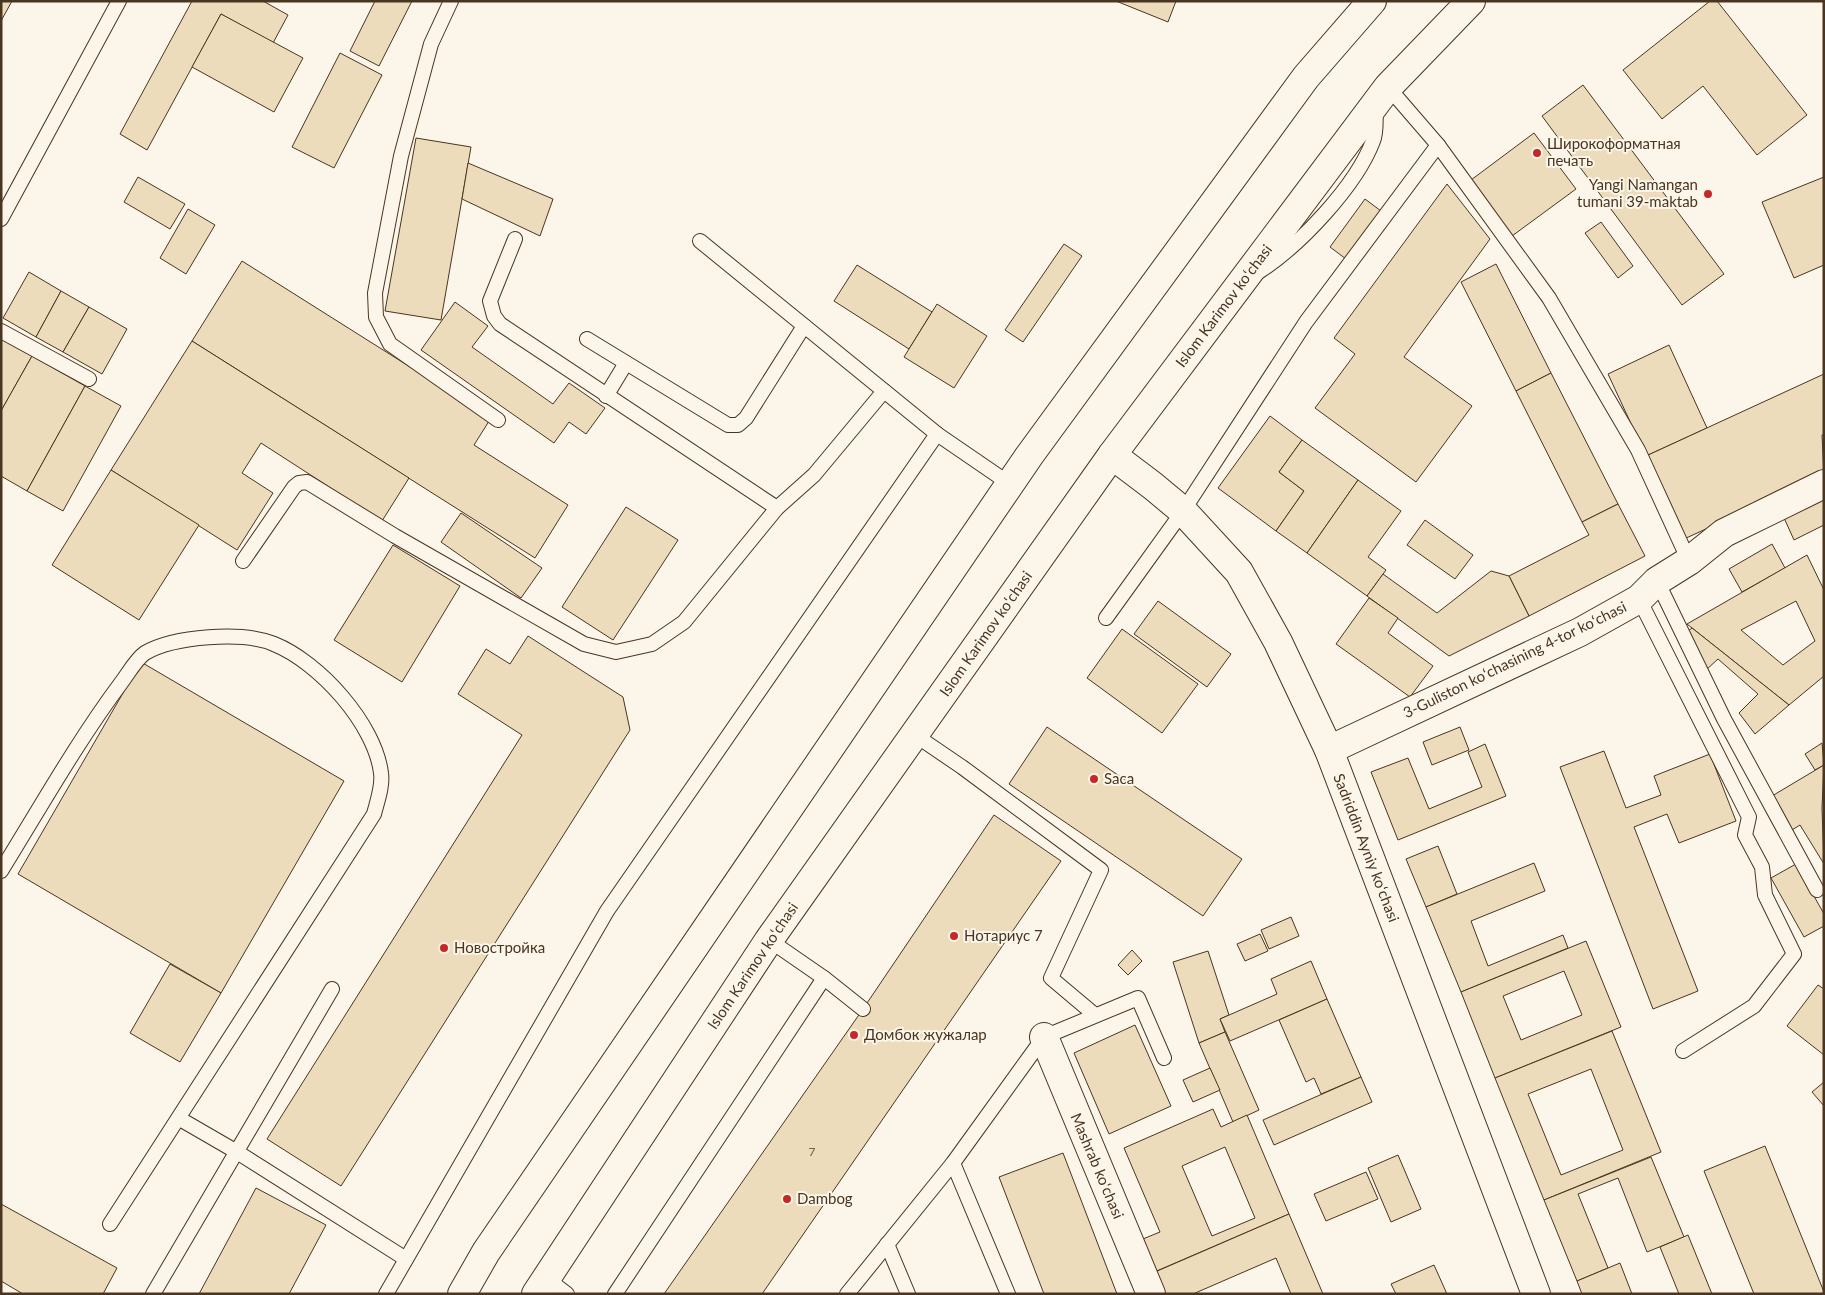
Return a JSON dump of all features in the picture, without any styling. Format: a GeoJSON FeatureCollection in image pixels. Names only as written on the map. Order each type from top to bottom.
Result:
{"type":"FeatureCollection","features":[{"type":"Feature","properties":{"kind":"main road"},"geometry":{"type":"LineString","coordinates":[[462,1294],[491,1244],[1010,484],[1306,77],[1372,1]]}},
{"type":"Feature","properties":{"kind":"main road","name":"Islom Karimov koʻchasi"},"geometry":{"type":"LineString","coordinates":[[540,1286],[769,940],[1112,455],[1382,95],[1471,1]]}},
{"type":"Feature","properties":{"kind":"main road","name":"Sadriddin Ayniy koʻchasi"},"geometry":{"type":"LineString","coordinates":[[1112,455],[1182,511],[1239,572],[1278,642],[1329,750],[1536,1294]]}},
{"type":"Feature","properties":{"kind":"main road","name":"3-Guliston koʻchasining 4-tor koʻchasi"},"geometry":{"type":"LineString","coordinates":[[1329,750],[1580,632],[1648,590],[1724,533],[1824,484]]}},
{"type":"Feature","properties":{"kind":"main road","name":"Mashrab koʻchasi"},"geometry":{"type":"LineString","coordinates":[[1044,1038],[1151,1294]]}},
{"type":"Feature","properties":{"kind":"lane"},"geometry":{"type":"LineString","coordinates":[[1,219],[119,1]]}},
{"type":"Feature","properties":{"kind":"lane"},"geometry":{"type":"LineString","coordinates":[[451,1],[431,44],[402,156],[374,293],[376,317],[390,344],[498,420]]}},
{"type":"Feature","properties":{"kind":"lane"},"geometry":{"type":"LineString","coordinates":[[1382,95],[1438,145],[1549,298],[1638,450],[1689,560]]}},
{"type":"Feature","properties":{"kind":"lane"},"geometry":{"type":"LineString","coordinates":[[1106,618],[1182,511],[1306,322],[1438,145]]}},
{"type":"Feature","properties":{"kind":"lane"},"geometry":{"type":"LineString","coordinates":[[515,239],[490,301],[494,316],[500,324],[777,508]]}},
{"type":"Feature","properties":{"kind":"lane"},"geometry":{"type":"LineString","coordinates":[[700,241],[936,434],[1010,484]]}},
{"type":"Feature","properties":{"kind":"lane"},"geometry":{"type":"LineString","coordinates":[[587,339],[728,425],[738,424],[746,418],[804,326]]}},
{"type":"Feature","properties":{"kind":"lane"},"geometry":{"type":"LineString","coordinates":[[1,331],[89,379]]}},
{"type":"Feature","properties":{"kind":"lane"},"geometry":{"type":"LineString","coordinates":[[606,396],[626,363]]}},
{"type":"Feature","properties":{"kind":"lane"},"geometry":{"type":"LineString","coordinates":[[243,562],[294,487],[299,483],[307,482],[395,536],[584,644],[616,652],[652,644],[684,622],[777,508],[814,475],[884,391]]}},
{"type":"Feature","properties":{"kind":"lane"},"geometry":{"type":"LineString","coordinates":[[386,1294],[607,911],[936,434]]}},
{"type":"Feature","properties":{"kind":"lane"},"geometry":{"type":"LineString","coordinates":[[1648,590],[1724,718],[1817,890]]}},
{"type":"Feature","properties":{"kind":"lane"},"geometry":{"type":"LineString","coordinates":[[1648,590],[1749,817],[1746,835],[1762,867],[1765,895],[1794,954],[1754,1006],[1683,1051]]}},
{"type":"Feature","properties":{"kind":"lane"},"geometry":{"type":"LineString","coordinates":[[1,871],[98,714],[143,654],[164,645],[187,639],[212,637],[241,638],[272,643],[296,655],[328,683],[363,724],[374,747],[382,775],[374,814],[180,1119],[110,1224]]}},
{"type":"Feature","properties":{"kind":"lane"},"geometry":{"type":"LineString","coordinates":[[915,734],[1101,870],[1051,978],[1096,1015]]}},
{"type":"Feature","properties":{"kind":"lane"},"geometry":{"type":"LineString","coordinates":[[769,940],[824,978],[863,1009]]}},
{"type":"Feature","properties":{"kind":"lane"},"geometry":{"type":"LineString","coordinates":[[614,1294],[824,978]]}},
{"type":"Feature","properties":{"kind":"lane"},"geometry":{"type":"LineString","coordinates":[[153,1294],[332,988]]}},
{"type":"Feature","properties":{"kind":"lane"},"geometry":{"type":"LineString","coordinates":[[847,1294],[952,1163],[1044,1038],[1138,998],[1164,1058]]}},
{"type":"Feature","properties":{"kind":"lane"},"geometry":{"type":"LineString","coordinates":[[180,1119],[237,1152],[406,1259]]}},
{"type":"Feature","properties":{"kind":"lane"},"geometry":{"type":"LineString","coordinates":[[952,1163],[1008,1294]]}},
{"type":"Feature","properties":{"kind":"lane"},"geometry":{"type":"LineString","coordinates":[[887,1244],[908,1294]]}},
{"type":"Feature","properties":{"kind":"lane"},"geometry":{"type":"LineString","coordinates":[[540,1286],[568,1294]]}},
{"type":"Feature","properties":{"kind":"building"},"geometry":{"type":"Polygon","coordinates":[[[1,1],[12,1],[1,21],[1,1]]]}},
{"type":"Feature","properties":{"kind":"building"},"geometry":{"type":"Polygon","coordinates":[[[192,1],[263,1],[288,15],[273,43],[221,14],[147,150],[120,134],[192,1]]]}},
{"type":"Feature","properties":{"kind":"building"},"geometry":{"type":"Polygon","coordinates":[[[375,1],[412,1],[379,66],[350,51],[375,1]]]}},
{"type":"Feature","properties":{"kind":"building"},"geometry":{"type":"Polygon","coordinates":[[[1116,1],[1176,1],[1168,22],[1116,1]]]}},
{"type":"Feature","properties":{"kind":"building"},"geometry":{"type":"Polygon","coordinates":[[[1710,1],[1717,1],[1807,115],[1757,155],[1703,86],[1662,119],[1623,70],[1710,1]]]}},
{"type":"Feature","properties":{"kind":"building"},"geometry":{"type":"Polygon","coordinates":[[[221,14],[303,58],[274,112],[192,67],[221,14]]]}},
{"type":"Feature","properties":{"kind":"building"},"geometry":{"type":"Polygon","coordinates":[[[340,53],[382,75],[334,168],[292,147],[340,53]]]}},
{"type":"Feature","properties":{"kind":"building"},"geometry":{"type":"Polygon","coordinates":[[[1583,85],[1724,274],[1682,305],[1542,116],[1583,85]]]}},
{"type":"Feature","properties":{"kind":"building"},"geometry":{"type":"Polygon","coordinates":[[[1534,133],[1576,189],[1512,236],[1471,180],[1534,133]]]}},
{"type":"Feature","properties":{"kind":"building"},"geometry":{"type":"Polygon","coordinates":[[[416,138],[471,147],[441,320],[385,311],[416,138]]]}},
{"type":"Feature","properties":{"kind":"building"},"geometry":{"type":"Polygon","coordinates":[[[468,163],[553,199],[540,236],[462,199],[468,163]]]}},
{"type":"Feature","properties":{"kind":"building"},"geometry":{"type":"Polygon","coordinates":[[[138,177],[185,204],[170,229],[124,202],[138,177]]]}},
{"type":"Feature","properties":{"kind":"building"},"geometry":{"type":"Polygon","coordinates":[[[1824,177],[1824,265],[1794,278],[1762,202],[1824,177]]]}},
{"type":"Feature","properties":{"kind":"building"},"geometry":{"type":"Polygon","coordinates":[[[1447,184],[1490,239],[1404,357],[1472,406],[1416,482],[1315,408],[1355,354],[1334,338],[1447,184]]]}},
{"type":"Feature","properties":{"kind":"building"},"geometry":{"type":"Polygon","coordinates":[[[1365,199],[1381,211],[1346,259],[1330,247],[1365,199]]]}},
{"type":"Feature","properties":{"kind":"building"},"geometry":{"type":"Polygon","coordinates":[[[188,209],[215,225],[186,274],[160,258],[188,209]]]}},
{"type":"Feature","properties":{"kind":"building"},"geometry":{"type":"Polygon","coordinates":[[[1601,222],[1633,266],[1618,278],[1585,233],[1601,222]]]}},
{"type":"Feature","properties":{"kind":"building"},"geometry":{"type":"Polygon","coordinates":[[[1064,244],[1082,256],[1023,342],[1005,330],[1064,244]]]}},
{"type":"Feature","properties":{"kind":"building"},"geometry":{"type":"Polygon","coordinates":[[[242,261],[491,418],[474,445],[568,505],[535,558],[192,341],[242,261]]]}},
{"type":"Feature","properties":{"kind":"building"},"geometry":{"type":"Polygon","coordinates":[[[1496,264],[1551,373],[1516,391],[1461,282],[1496,264]]]}},
{"type":"Feature","properties":{"kind":"building"},"geometry":{"type":"Polygon","coordinates":[[[857,265],[932,312],[909,349],[834,301],[857,265]]]}},
{"type":"Feature","properties":{"kind":"building"},"geometry":{"type":"Polygon","coordinates":[[[29,272],[61,291],[36,337],[3,318],[29,272]]]}},
{"type":"Feature","properties":{"kind":"building"},"geometry":{"type":"Polygon","coordinates":[[[61,291],[89,307],[63,352],[36,337],[61,291]]]}},
{"type":"Feature","properties":{"kind":"building"},"geometry":{"type":"Polygon","coordinates":[[[455,302],[488,326],[472,347],[553,404],[569,383],[605,408],[586,434],[569,422],[554,443],[421,350],[455,302]]]}},
{"type":"Feature","properties":{"kind":"building"},"geometry":{"type":"Polygon","coordinates":[[[937,304],[987,336],[954,388],[904,357],[937,304]]]}},
{"type":"Feature","properties":{"kind":"building"},"geometry":{"type":"Polygon","coordinates":[[[89,307],[127,329],[102,374],[63,352],[89,307]]]}},
{"type":"Feature","properties":{"kind":"building"},"geometry":{"type":"Polygon","coordinates":[[[1,339],[32,356],[1,411],[1,339]]]}},
{"type":"Feature","properties":{"kind":"building"},"geometry":{"type":"Polygon","coordinates":[[[192,341],[409,478],[382,521],[261,443],[242,473],[273,493],[237,550],[111,470],[192,341]]]}},
{"type":"Feature","properties":{"kind":"building"},"geometry":{"type":"Polygon","coordinates":[[[1669,345],[1707,428],[1646,456],[1608,374],[1669,345]]]}},
{"type":"Feature","properties":{"kind":"building"},"geometry":{"type":"Polygon","coordinates":[[[32,356],[85,386],[27,491],[1,476],[1,411],[32,356]]]}},
{"type":"Feature","properties":{"kind":"building"},"geometry":{"type":"Polygon","coordinates":[[[1551,373],[1618,504],[1582,522],[1516,391],[1551,373]]]}},
{"type":"Feature","properties":{"kind":"building"},"geometry":{"type":"Polygon","coordinates":[[[1824,374],[1824,434],[1822,435],[1824,475],[1684,539],[1646,456],[1824,374]]]}},
{"type":"Feature","properties":{"kind":"building"},"geometry":{"type":"Polygon","coordinates":[[[85,386],[121,406],[63,511],[27,491],[85,386]]]}},
{"type":"Feature","properties":{"kind":"building"},"geometry":{"type":"Polygon","coordinates":[[[1270,416],[1302,440],[1279,472],[1304,491],[1276,531],[1218,488],[1270,416]]]}},
{"type":"Feature","properties":{"kind":"building"},"geometry":{"type":"Polygon","coordinates":[[[1302,440],[1358,480],[1307,553],[1276,531],[1304,491],[1279,472],[1302,440]]]}},
{"type":"Feature","properties":{"kind":"building"},"geometry":{"type":"Polygon","coordinates":[[[111,470],[199,525],[139,620],[52,565],[111,470]]]}},
{"type":"Feature","properties":{"kind":"building"},"geometry":{"type":"Polygon","coordinates":[[[1358,480],[1401,511],[1368,557],[1386,570],[1367,596],[1307,553],[1358,480]]]}},
{"type":"Feature","properties":{"kind":"building"},"geometry":{"type":"Polygon","coordinates":[[[1824,488],[1824,525],[1794,540],[1780,509],[1824,488]]]}},
{"type":"Feature","properties":{"kind":"building"},"geometry":{"type":"Polygon","coordinates":[[[1618,504],[1645,556],[1529,616],[1509,576],[1589,535],[1582,522],[1618,504]]]}},
{"type":"Feature","properties":{"kind":"building"},"geometry":{"type":"Polygon","coordinates":[[[626,507],[678,540],[613,640],[562,607],[626,507]]]}},
{"type":"Feature","properties":{"kind":"building"},"geometry":{"type":"Polygon","coordinates":[[[461,513],[542,568],[521,598],[441,542],[461,513]]]}},
{"type":"Feature","properties":{"kind":"building"},"geometry":{"type":"Polygon","coordinates":[[[1425,520],[1473,555],[1455,579],[1407,545],[1425,520]]]}},
{"type":"Feature","properties":{"kind":"building"},"geometry":{"type":"Polygon","coordinates":[[[1772,544],[1785,568],[1742,592],[1729,569],[1772,544]]]}},
{"type":"Feature","properties":{"kind":"building"},"geometry":{"type":"Polygon","coordinates":[[[393,545],[460,586],[402,682],[334,640],[393,545]]]}},
{"type":"Feature","properties":{"kind":"building"},"geometry":{"type":"Polygon","coordinates":[[[1807,555],[1824,590],[1824,676],[1789,705],[1687,624],[1807,555]],[[1796,601],[1741,630],[1783,665],[1815,641],[1796,601]]]}},
{"type":"Feature","properties":{"kind":"building"},"geometry":{"type":"Polygon","coordinates":[[[1491,571],[1509,576],[1529,616],[1449,656],[1367,596],[1383,574],[1437,613],[1491,571]]]}},
{"type":"Feature","properties":{"kind":"building"},"geometry":{"type":"Polygon","coordinates":[[[1369,598],[1398,618],[1388,633],[1433,666],[1410,697],[1336,644],[1369,598]]]}},
{"type":"Feature","properties":{"kind":"building"},"geometry":{"type":"Polygon","coordinates":[[[1158,601],[1231,654],[1207,687],[1134,634],[1158,601]]]}},
{"type":"Feature","properties":{"kind":"building"},"geometry":{"type":"Polygon","coordinates":[[[1692,628],[1789,705],[1755,734],[1739,713],[1758,694],[1718,659],[1706,670],[1686,633],[1692,628]]]}},
{"type":"Feature","properties":{"kind":"building"},"geometry":{"type":"Polygon","coordinates":[[[1122,629],[1198,684],[1162,733],[1087,678],[1122,629]]]}},
{"type":"Feature","properties":{"kind":"building"},"geometry":{"type":"Polygon","coordinates":[[[528,636],[623,697],[630,730],[341,1186],[267,1139],[522,735],[458,694],[486,649],[510,664],[528,636]]]}},
{"type":"Feature","properties":{"kind":"building"},"geometry":{"type":"Polygon","coordinates":[[[141,662],[344,781],[221,993],[18,874],[141,662]]]}},
{"type":"Feature","properties":{"kind":"building"},"geometry":{"type":"Polygon","coordinates":[[[1047,727],[1242,859],[1203,916],[1009,784],[1047,727]]]}},
{"type":"Feature","properties":{"kind":"building"},"geometry":{"type":"Polygon","coordinates":[[[1460,727],[1469,750],[1432,765],[1423,742],[1460,727]]]}},
{"type":"Feature","properties":{"kind":"building"},"geometry":{"type":"Polygon","coordinates":[[[1822,743],[1824,765],[1815,770],[1805,754],[1822,743]]]}},
{"type":"Feature","properties":{"kind":"building"},"geometry":{"type":"Polygon","coordinates":[[[1485,744],[1506,796],[1398,840],[1371,772],[1408,758],[1429,809],[1482,787],[1468,752],[1485,744]]]}},
{"type":"Feature","properties":{"kind":"building"},"geometry":{"type":"Polygon","coordinates":[[[1604,751],[1626,808],[1661,795],[1654,776],[1710,754],[1736,821],[1679,843],[1667,814],[1634,827],[1698,991],[1653,1009],[1560,767],[1604,751]]]}},
{"type":"Feature","properties":{"kind":"building"},"geometry":{"type":"Polygon","coordinates":[[[1824,765],[1822,808],[1824,864],[1800,825],[1792,830],[1772,796],[1824,765]]]}},
{"type":"Feature","properties":{"kind":"building"},"geometry":{"type":"Polygon","coordinates":[[[994,815],[1061,861],[762,1294],[664,1294],[863,1009],[994,815]]]}},
{"type":"Feature","properties":{"kind":"building"},"geometry":{"type":"Polygon","coordinates":[[[1438,846],[1457,894],[1426,907],[1406,859],[1438,846]]]}},
{"type":"Feature","properties":{"kind":"building"},"geometry":{"type":"Polygon","coordinates":[[[1534,863],[1545,891],[1471,921],[1488,966],[1563,935],[1568,948],[1461,992],[1426,907],[1534,863]]]}},
{"type":"Feature","properties":{"kind":"building"},"geometry":{"type":"Polygon","coordinates":[[[1796,864],[1824,914],[1824,926],[1804,937],[1771,878],[1796,864]]]}},
{"type":"Feature","properties":{"kind":"building"},"geometry":{"type":"Polygon","coordinates":[[[1291,917],[1299,936],[1269,949],[1261,930],[1291,917]]]}},
{"type":"Feature","properties":{"kind":"building"},"geometry":{"type":"Polygon","coordinates":[[[1260,934],[1268,951],[1245,961],[1237,944],[1260,934]]]}},
{"type":"Feature","properties":{"kind":"building"},"geometry":{"type":"Polygon","coordinates":[[[1586,941],[1621,1027],[1495,1078],[1461,992],[1586,941]],[[1564,971],[1503,996],[1521,1040],[1582,1015],[1564,971]]]}},
{"type":"Feature","properties":{"kind":"building"},"geometry":{"type":"Polygon","coordinates":[[[1132,950],[1142,961],[1128,975],[1118,965],[1132,950]]]}},
{"type":"Feature","properties":{"kind":"building"},"geometry":{"type":"Polygon","coordinates":[[[1208,951],[1229,1015],[1220,1019],[1225,1032],[1199,1043],[1173,962],[1208,951]]]}},
{"type":"Feature","properties":{"kind":"building"},"geometry":{"type":"Polygon","coordinates":[[[1311,961],[1327,999],[1230,1041],[1220,1019],[1277,994],[1271,979],[1311,961]]]}},
{"type":"Feature","properties":{"kind":"building"},"geometry":{"type":"Polygon","coordinates":[[[170,964],[221,993],[180,1062],[130,1033],[170,964]]]}},
{"type":"Feature","properties":{"kind":"building"},"geometry":{"type":"Polygon","coordinates":[[[1818,985],[1824,989],[1824,1055],[1787,1026],[1818,985]]]}},
{"type":"Feature","properties":{"kind":"building"},"geometry":{"type":"Polygon","coordinates":[[[1327,999],[1361,1077],[1321,1094],[1314,1078],[1306,1082],[1279,1020],[1327,999]]]}},
{"type":"Feature","properties":{"kind":"building"},"geometry":{"type":"Polygon","coordinates":[[[1135,1025],[1171,1106],[1109,1134],[1074,1053],[1135,1025]]]}},
{"type":"Feature","properties":{"kind":"building"},"geometry":{"type":"Polygon","coordinates":[[[1612,1031],[1661,1152],[1544,1200],[1495,1078],[1612,1031]],[[1591,1069],[1528,1094],[1561,1175],[1623,1150],[1591,1069]]]}},
{"type":"Feature","properties":{"kind":"building"},"geometry":{"type":"Polygon","coordinates":[[[1225,1032],[1259,1110],[1233,1122],[1199,1043],[1225,1032]]]}},
{"type":"Feature","properties":{"kind":"building"},"geometry":{"type":"Polygon","coordinates":[[[1210,1068],[1220,1090],[1193,1102],[1183,1080],[1210,1068]]]}},
{"type":"Feature","properties":{"kind":"building"},"geometry":{"type":"Polygon","coordinates":[[[1361,1077],[1372,1102],[1274,1145],[1263,1120],[1361,1077]]]}},
{"type":"Feature","properties":{"kind":"building"},"geometry":{"type":"Polygon","coordinates":[[[1824,1082],[1824,1106],[1812,1092],[1824,1082]]]}},
{"type":"Feature","properties":{"kind":"building"},"geometry":{"type":"Polygon","coordinates":[[[1213,1109],[1221,1127],[1247,1115],[1289,1214],[1152,1273],[1138,1241],[1160,1232],[1124,1148],[1213,1109]],[[1225,1147],[1182,1166],[1212,1236],[1255,1218],[1225,1147]]]}},
{"type":"Feature","properties":{"kind":"building"},"geometry":{"type":"Polygon","coordinates":[[[1765,1146],[1824,1294],[1754,1294],[1704,1171],[1765,1146]]]}},
{"type":"Feature","properties":{"kind":"building"},"geometry":{"type":"Polygon","coordinates":[[[1063,1153],[1117,1294],[1044,1294],[999,1177],[1063,1153]]]}},
{"type":"Feature","properties":{"kind":"building"},"geometry":{"type":"Polygon","coordinates":[[[1398,1155],[1421,1209],[1391,1222],[1368,1168],[1398,1155]]]}},
{"type":"Feature","properties":{"kind":"building"},"geometry":{"type":"Polygon","coordinates":[[[1651,1157],[1684,1237],[1647,1252],[1618,1178],[1578,1194],[1608,1268],[1577,1281],[1544,1200],[1651,1157]]]}},
{"type":"Feature","properties":{"kind":"building"},"geometry":{"type":"Polygon","coordinates":[[[1366,1172],[1378,1199],[1326,1221],[1314,1194],[1366,1172]]]}},
{"type":"Feature","properties":{"kind":"building"},"geometry":{"type":"Polygon","coordinates":[[[256,1188],[326,1225],[289,1294],[199,1294],[256,1188]]]}},
{"type":"Feature","properties":{"kind":"building"},"geometry":{"type":"Polygon","coordinates":[[[1,1204],[117,1268],[103,1294],[23,1294],[1,1281],[1,1204]]]}},
{"type":"Feature","properties":{"kind":"building"},"geometry":{"type":"Polygon","coordinates":[[[1289,1214],[1323,1294],[1291,1294],[1276,1258],[1193,1294],[1164,1294],[1155,1272],[1289,1214]]]}},
{"type":"Feature","properties":{"kind":"building"},"geometry":{"type":"Polygon","coordinates":[[[1688,1235],[1712,1294],[1679,1294],[1660,1247],[1688,1235]]]}},
{"type":"Feature","properties":{"kind":"building"},"geometry":{"type":"Polygon","coordinates":[[[1620,1263],[1632,1294],[1582,1294],[1577,1281],[1620,1263]]]}},
{"type":"Feature","properties":{"kind":"building"},"geometry":{"type":"Polygon","coordinates":[[[1434,1265],[1447,1294],[1396,1294],[1391,1284],[1434,1265]]]}},
{"type":"Feature","properties":{"kind":"place","name":"Широкоформатная печать"},"geometry":{"type":"Point","coordinates":[1537,153]}},
{"type":"Feature","properties":{"kind":"place","name":"Yangi Namangan tumani 39-maktab"},"geometry":{"type":"Point","coordinates":[1708,194]}},
{"type":"Feature","properties":{"kind":"place","name":"Saca"},"geometry":{"type":"Point","coordinates":[1094,779]}},
{"type":"Feature","properties":{"kind":"place","name":"Нотариус 7"},"geometry":{"type":"Point","coordinates":[954,936]}},
{"type":"Feature","properties":{"kind":"place","name":"Новостройка"},"geometry":{"type":"Point","coordinates":[444,948]}},
{"type":"Feature","properties":{"kind":"place","name":"Домбок жужалар"},"geometry":{"type":"Point","coordinates":[854,1035]}},
{"type":"Feature","properties":{"kind":"place","name":"Dambog"},"geometry":{"type":"Point","coordinates":[787,1199]}}]}
